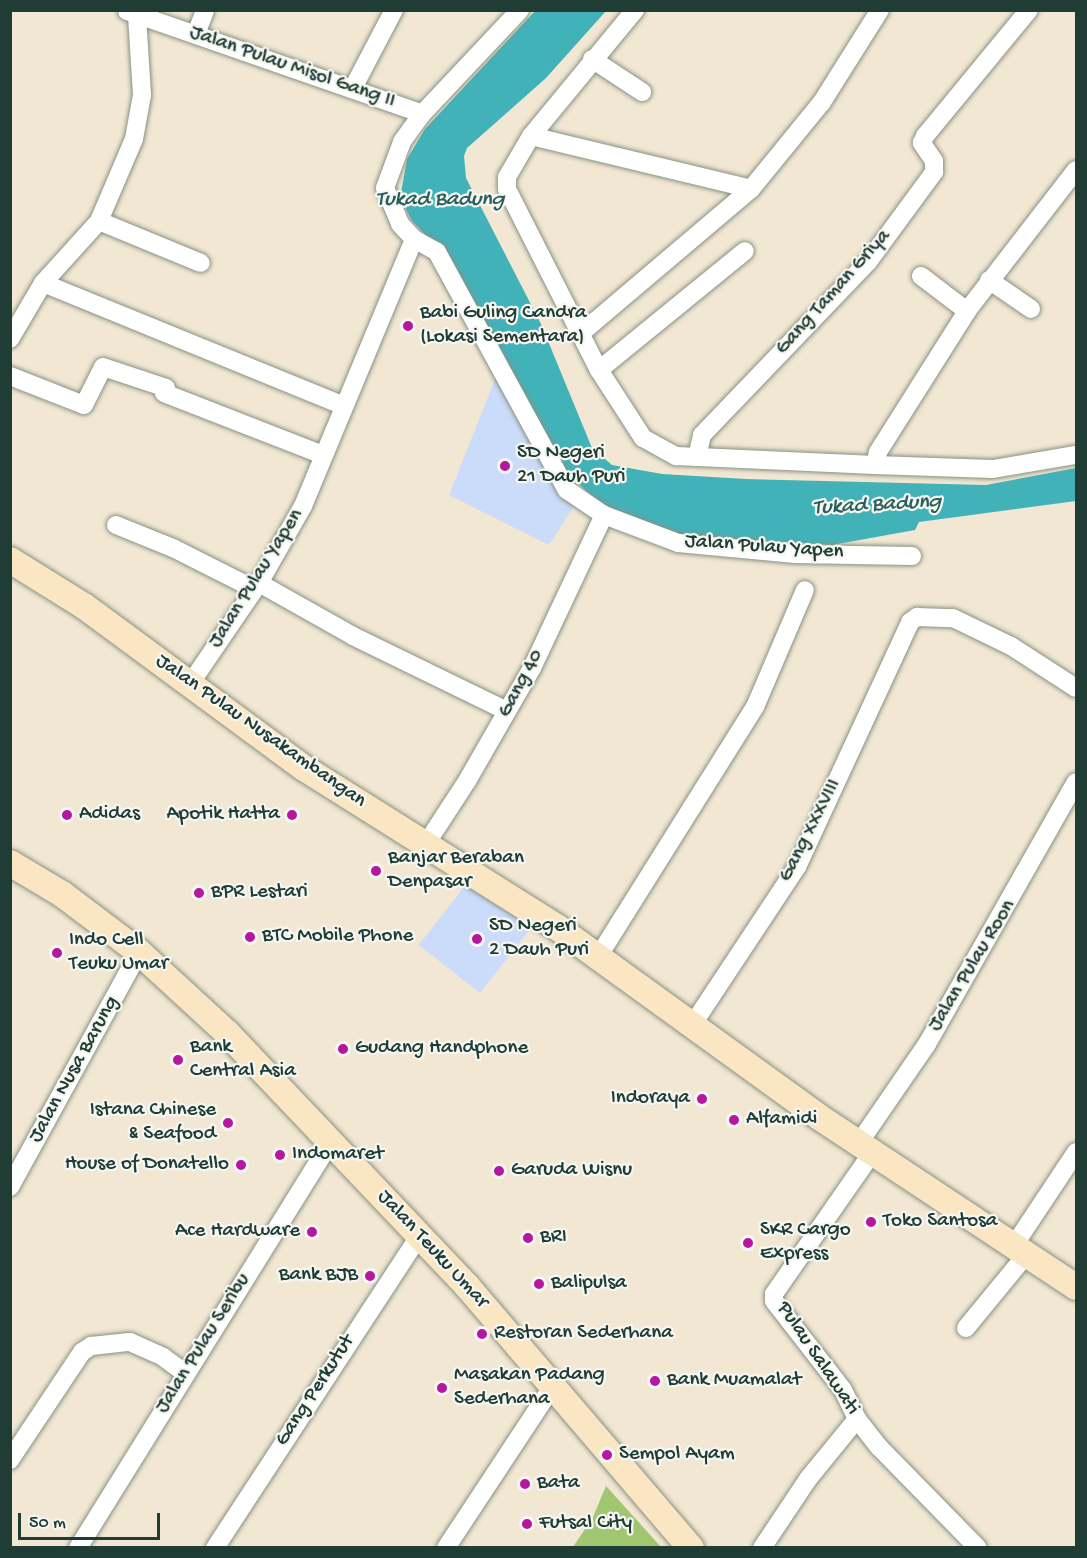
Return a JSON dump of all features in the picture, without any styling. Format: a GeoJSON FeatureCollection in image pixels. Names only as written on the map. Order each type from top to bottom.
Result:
{"type":"FeatureCollection","features":[{"type":"Feature","properties":{"kind":"street"},"geometry":{"type":"LineString","coordinates":[[196,34],[205,10]]}},
{"type":"Feature","properties":{"kind":"street"},"geometry":{"type":"LineString","coordinates":[[353,88],[394,10]]}},
{"type":"Feature","properties":{"kind":"street","name":"Jalan Pulau Yapen"},"geometry":{"type":"LineString","coordinates":[[520,10],[422,114],[402,142],[385,188],[394,214],[414,239],[437,252],[567,490],[604,515],[678,543],[714,548],[912,556]]}},
{"type":"Feature","properties":{"kind":"street"},"geometry":{"type":"LineString","coordinates":[[634,10],[592,58],[531,136],[507,177],[507,189],[599,370],[648,443],[676,456],[993,469],[1077,455]]}},
{"type":"Feature","properties":{"kind":"street"},"geometry":{"type":"LineString","coordinates":[[580,334],[751,189],[822,102],[880,10]]}},
{"type":"Feature","properties":{"kind":"street","name":"Gang Taman Griya"},"geometry":{"type":"LineString","coordinates":[[697,457],[702,435],[868,262],[934,172],[934,161],[922,143],[925,135],[1029,10]]}},
{"type":"Feature","properties":{"kind":"street"},"geometry":{"type":"LineString","coordinates":[[10,339],[43,283],[99,220],[134,139],[142,95],[132,13]]}},
{"type":"Feature","properties":{"kind":"street","name":"Jalan Pulau Misol Gang II"},"geometry":{"type":"LineString","coordinates":[[132,13],[353,88],[422,114]]}},
{"type":"Feature","properties":{"kind":"street"},"geometry":{"type":"LineString","coordinates":[[592,58],[642,92]]}},
{"type":"Feature","properties":{"kind":"street"},"geometry":{"type":"LineString","coordinates":[[531,136],[751,189]]}},
{"type":"Feature","properties":{"kind":"street"},"geometry":{"type":"LineString","coordinates":[[875,465],[878,452],[967,311],[1077,170]]}},
{"type":"Feature","properties":{"kind":"street"},"geometry":{"type":"LineString","coordinates":[[99,220],[201,263]]}},
{"type":"Feature","properties":{"kind":"street","name":"Jalan Pulau Yapen"},"geometry":{"type":"LineString","coordinates":[[190,684],[257,586],[303,506],[414,239]]}},
{"type":"Feature","properties":{"kind":"street"},"geometry":{"type":"LineString","coordinates":[[599,370],[744,251]]}},
{"type":"Feature","properties":{"kind":"street"},"geometry":{"type":"LineString","coordinates":[[921,276],[967,311]]}},
{"type":"Feature","properties":{"kind":"street"},"geometry":{"type":"LineString","coordinates":[[989,280],[1030,309]]}},
{"type":"Feature","properties":{"kind":"street"},"geometry":{"type":"LineString","coordinates":[[43,283],[344,406]]}},
{"type":"Feature","properties":{"kind":"street"},"geometry":{"type":"LineString","coordinates":[[10,376],[84,405],[103,367],[166,388],[164,393],[323,455]]}},
{"type":"Feature","properties":{"kind":"street","name":"Gang 40"},"geometry":{"type":"LineString","coordinates":[[426,844],[507,711],[604,515]]}},
{"type":"Feature","properties":{"kind":"street"},"geometry":{"type":"LineString","coordinates":[[116,525],[257,586],[507,711]]}},
{"type":"Feature","properties":{"kind":"street","name":"Jalan Pulau Nusakambangan"},"geometry":{"type":"LineString","coordinates":[[10,560],[84,606],[304,768],[426,844],[598,957],[691,1027],[866,1148],[1019,1251],[1077,1287]]}},
{"type":"Feature","properties":{"kind":"street"},"geometry":{"type":"LineString","coordinates":[[598,957],[708,788],[755,707],[805,590]]}},
{"type":"Feature","properties":{"kind":"street","name":"Gang XXXVIII"},"geometry":{"type":"LineString","coordinates":[[691,1027],[797,867],[910,622],[917,616],[953,618],[1011,646],[1077,688]]}},
{"type":"Feature","properties":{"kind":"street","name":"Jalan Pulau Roon"},"geometry":{"type":"LineString","coordinates":[[866,1148],[1077,782]]}},
{"type":"Feature","properties":{"kind":"street","name":"Jalan Teuku Umar"},"geometry":{"type":"LineString","coordinates":[[10,863],[62,894],[139,952],[227,1033],[419,1236],[553,1386],[691,1548]]}},
{"type":"Feature","properties":{"kind":"street","name":"Jalan Nusa Barung"},"geometry":{"type":"LineString","coordinates":[[10,1187],[139,952]]}},
{"type":"Feature","properties":{"kind":"street","name":"Jalan Pulau Seribu"},"geometry":{"type":"LineString","coordinates":[[78,1548],[331,1141]]}},
{"type":"Feature","properties":{"kind":"street","name":"Pulau Salawati"},"geometry":{"type":"LineString","coordinates":[[866,1148],[774,1294],[774,1301],[843,1390],[857,1419],[901,1473],[978,1548]]}},
{"type":"Feature","properties":{"kind":"street"},"geometry":{"type":"LineString","coordinates":[[966,1328],[1019,1251],[1077,1152]]}},
{"type":"Feature","properties":{"kind":"street","name":"Gang Perkutut"},"geometry":{"type":"LineString","coordinates":[[214,1548],[419,1236]]}},
{"type":"Feature","properties":{"kind":"street"},"geometry":{"type":"LineString","coordinates":[[10,1460],[82,1352],[91,1346],[130,1342],[163,1357],[185,1373]]}},
{"type":"Feature","properties":{"kind":"street"},"geometry":{"type":"LineString","coordinates":[[446,1548],[553,1386]]}},
{"type":"Feature","properties":{"kind":"street"},"geometry":{"type":"LineString","coordinates":[[762,1548],[808,1479],[857,1419]]}},
{"type":"Feature","properties":{"kind":"shaded area","name":"SD Negeri 21 Dauh Puri"},"geometry":{"type":"Polygon","coordinates":[[[498,372],[576,503],[549,545],[449,495],[498,372]]]}},
{"type":"Feature","properties":{"kind":"shaded area","name":"SD Negeri 2 Dauh Puri"},"geometry":{"type":"Polygon","coordinates":[[[471,878],[532,926],[480,993],[419,945],[471,878]]]}},
{"type":"Feature","properties":{"kind":"green space"},"geometry":{"type":"Polygon","coordinates":[[[606,1486],[661,1547],[573,1547],[593,1517],[606,1486]]]}},
{"type":"Feature","properties":{"kind":"water","name":"Tukad Badung"},"geometry":{"type":"Polygon","coordinates":[[[535,11],[606,11],[546,78],[467,148],[464,156],[466,178],[541,324],[592,448],[612,465],[662,474],[746,479],[986,485],[1076,468],[1076,501],[919,522],[915,530],[832,545],[676,535],[609,512],[563,469],[446,256],[412,221],[400,198],[407,159],[425,129],[535,11]]]}},
{"type":"Feature","properties":{"kind":"place","name":"Babi Guling Candra (Lokasi Sementara)"},"geometry":{"type":"Point","coordinates":[408,326]}},
{"type":"Feature","properties":{"kind":"place","name":"SD Negeri 21 Dauh Puri"},"geometry":{"type":"Point","coordinates":[505,466]}},
{"type":"Feature","properties":{"kind":"place","name":"Adidas"},"geometry":{"type":"Point","coordinates":[67,815]}},
{"type":"Feature","properties":{"kind":"place","name":"Apotik Hatta"},"geometry":{"type":"Point","coordinates":[292,815]}},
{"type":"Feature","properties":{"kind":"place","name":"Banjar Beraban Denpasar"},"geometry":{"type":"Point","coordinates":[376,871]}},
{"type":"Feature","properties":{"kind":"place","name":"BPR Lestari"},"geometry":{"type":"Point","coordinates":[199,893]}},
{"type":"Feature","properties":{"kind":"place","name":"BTC Mobile Phone"},"geometry":{"type":"Point","coordinates":[250,937]}},
{"type":"Feature","properties":{"kind":"place","name":"SD Negeri 2 Dauh Puri"},"geometry":{"type":"Point","coordinates":[477,939]}},
{"type":"Feature","properties":{"kind":"place","name":"Indo Cell Teuku Umar"},"geometry":{"type":"Point","coordinates":[57,953]}},
{"type":"Feature","properties":{"kind":"place","name":"Gudang Handphone"},"geometry":{"type":"Point","coordinates":[343,1049]}},
{"type":"Feature","properties":{"kind":"place","name":"Bank Central Asia"},"geometry":{"type":"Point","coordinates":[178,1060]}},
{"type":"Feature","properties":{"kind":"place","name":"Indoraya"},"geometry":{"type":"Point","coordinates":[702,1099]}},
{"type":"Feature","properties":{"kind":"place","name":"Alfamidi"},"geometry":{"type":"Point","coordinates":[734,1120]}},
{"type":"Feature","properties":{"kind":"place","name":"Istana Chinese & Seafood"},"geometry":{"type":"Point","coordinates":[228,1123]}},
{"type":"Feature","properties":{"kind":"place","name":"Indomaret"},"geometry":{"type":"Point","coordinates":[280,1155]}},
{"type":"Feature","properties":{"kind":"place","name":"House of Donatello"},"geometry":{"type":"Point","coordinates":[241,1165]}},
{"type":"Feature","properties":{"kind":"place","name":"Garuda Wisnu"},"geometry":{"type":"Point","coordinates":[499,1171]}},
{"type":"Feature","properties":{"kind":"place","name":"Toko Santosa"},"geometry":{"type":"Point","coordinates":[871,1222]}},
{"type":"Feature","properties":{"kind":"place","name":"Ace Hardware"},"geometry":{"type":"Point","coordinates":[312,1232]}},
{"type":"Feature","properties":{"kind":"place","name":"BRI"},"geometry":{"type":"Point","coordinates":[528,1238]}},
{"type":"Feature","properties":{"kind":"place","name":"SKR Cargo Express"},"geometry":{"type":"Point","coordinates":[748,1243]}},
{"type":"Feature","properties":{"kind":"place","name":"Bank BJB"},"geometry":{"type":"Point","coordinates":[370,1276]}},
{"type":"Feature","properties":{"kind":"place","name":"Balipulsa"},"geometry":{"type":"Point","coordinates":[539,1284]}},
{"type":"Feature","properties":{"kind":"place","name":"Restoran Sederhana"},"geometry":{"type":"Point","coordinates":[482,1334]}},
{"type":"Feature","properties":{"kind":"place","name":"Bank Muamalat"},"geometry":{"type":"Point","coordinates":[655,1381]}},
{"type":"Feature","properties":{"kind":"place","name":"Masakan Padang Sederhana"},"geometry":{"type":"Point","coordinates":[442,1388]}},
{"type":"Feature","properties":{"kind":"place","name":"Sempol Ayam"},"geometry":{"type":"Point","coordinates":[607,1455]}},
{"type":"Feature","properties":{"kind":"place","name":"Bata"},"geometry":{"type":"Point","coordinates":[525,1484]}},
{"type":"Feature","properties":{"kind":"place","name":"Futsal City"},"geometry":{"type":"Point","coordinates":[527,1524]}}]}
